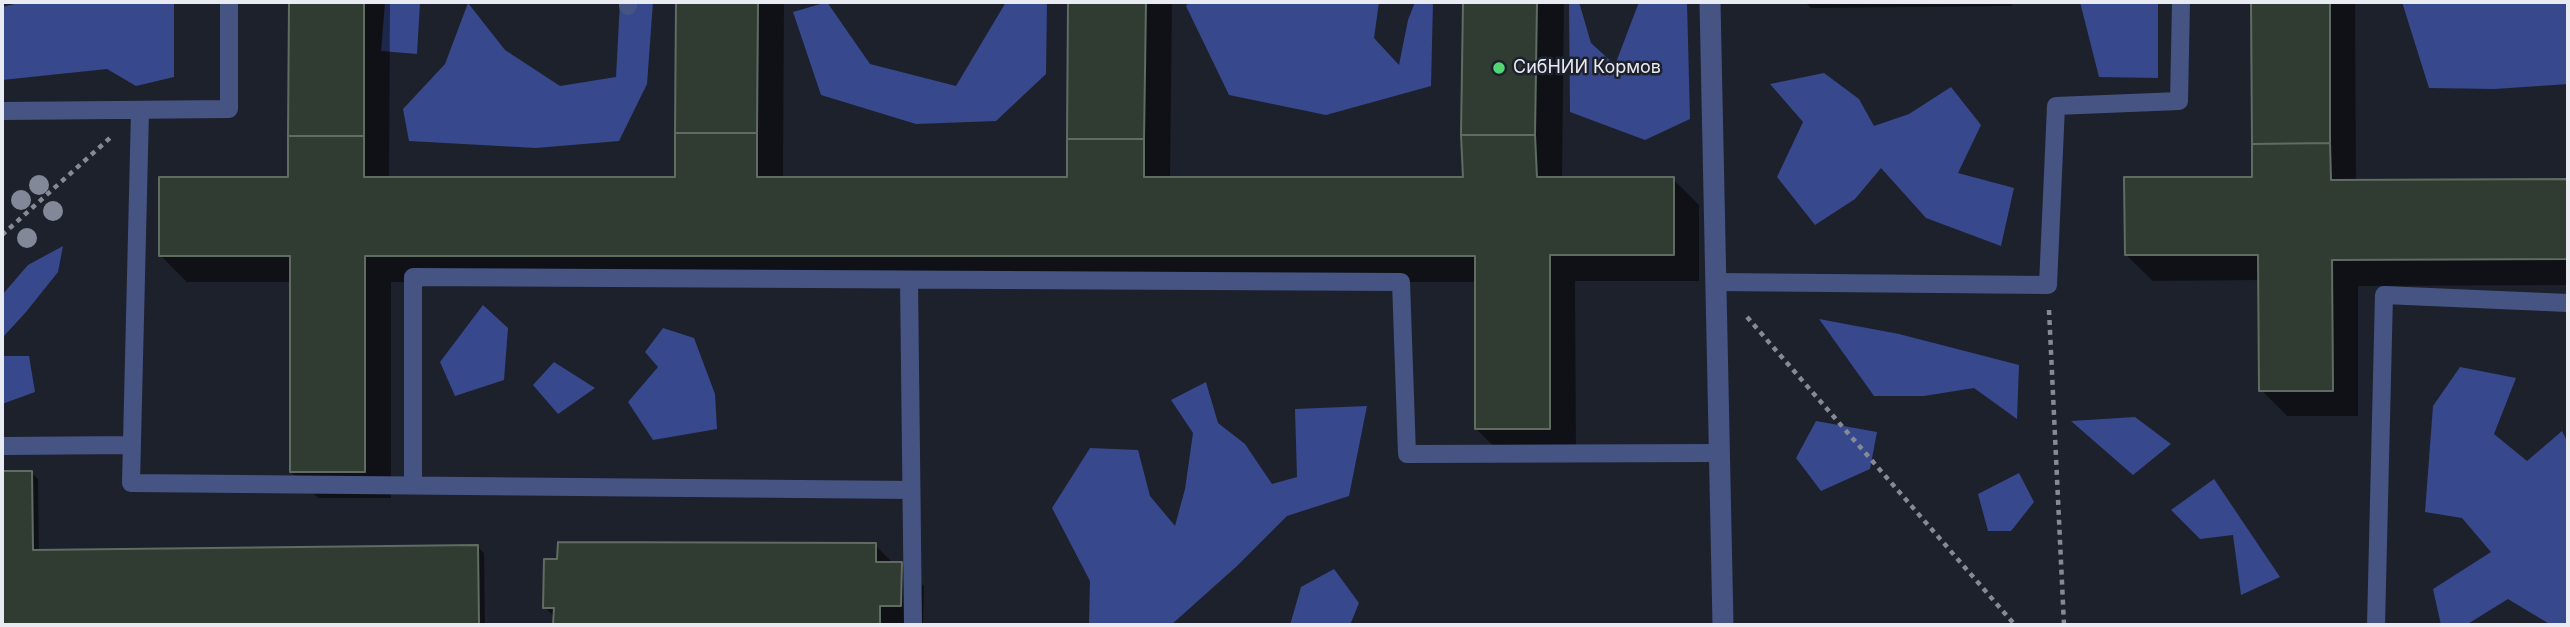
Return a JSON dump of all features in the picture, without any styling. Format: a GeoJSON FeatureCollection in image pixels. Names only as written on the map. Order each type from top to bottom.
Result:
{"type":"FeatureCollection","features":[{"type":"Feature","properties":{"kind":"street"},"geometry":{"type":"LineString","coordinates":[[1710,2],[1723,625]]}},
{"type":"Feature","properties":{"kind":"lane"},"geometry":{"type":"LineString","coordinates":[[2,111],[229,109],[229,2]]}},
{"type":"Feature","properties":{"kind":"lane"},"geometry":{"type":"LineString","coordinates":[[1716,282],[2048,285],[2056,106],[2179,102],[2181,2]]}},
{"type":"Feature","properties":{"kind":"lane"},"geometry":{"type":"LineString","coordinates":[[140,111],[131,483],[912,490]]}},
{"type":"Feature","properties":{"kind":"lane"},"geometry":{"type":"LineString","coordinates":[[412,485],[412,277],[1401,282],[1407,454],[1720,453]]}},
{"type":"Feature","properties":{"kind":"lane"},"geometry":{"type":"LineString","coordinates":[[909,280],[913,625]]}},
{"type":"Feature","properties":{"kind":"lane"},"geometry":{"type":"LineString","coordinates":[[2376,625],[2384,295],[2568,303]]}},
{"type":"Feature","properties":{"kind":"lane"},"geometry":{"type":"LineString","coordinates":[[2,446],[132,445]]}},
{"type":"Feature","properties":{"kind":"path"},"geometry":{"type":"LineString","coordinates":[[2,235],[140,111]]}},
{"type":"Feature","properties":{"kind":"path"},"geometry":{"type":"LineString","coordinates":[[1716,282],[2015,625]]}},
{"type":"Feature","properties":{"kind":"path"},"geometry":{"type":"LineString","coordinates":[[2048,285],[2064,625]]}},
{"type":"Feature","properties":{"kind":"shaded area"},"geometry":{"type":"Polygon","coordinates":[[[23,2],[174,2],[174,77],[136,86],[107,69],[2,80],[2,7],[23,2]]]}},
{"type":"Feature","properties":{"kind":"shaded area"},"geometry":{"type":"Polygon","coordinates":[[[385,2],[420,2],[417,54],[381,51],[385,2]]]}},
{"type":"Feature","properties":{"kind":"shaded area"},"geometry":{"type":"Polygon","coordinates":[[[620,2],[653,2],[647,84],[619,141],[536,148],[409,141],[403,109],[445,64],[468,3],[505,50],[560,86],[616,77],[620,2]]]}},
{"type":"Feature","properties":{"kind":"shaded area"},"geometry":{"type":"Polygon","coordinates":[[[827,2],[870,64],[956,86],[1006,2],[1047,2],[1046,74],[996,121],[916,124],[821,95],[793,12],[827,2]]]}},
{"type":"Feature","properties":{"kind":"shaded area"},"geometry":{"type":"Polygon","coordinates":[[[1189,2],[1379,2],[1374,38],[1399,65],[1408,20],[1415,2],[1433,2],[1431,86],[1326,115],[1229,95],[1186,6],[1189,2]]]}},
{"type":"Feature","properties":{"kind":"shaded area"},"geometry":{"type":"Polygon","coordinates":[[[1569,2],[1579,2],[1591,43],[1615,65],[1639,2],[1687,2],[1690,119],[1645,140],[1570,112],[1569,2]]]}},
{"type":"Feature","properties":{"kind":"shaded area"},"geometry":{"type":"Polygon","coordinates":[[[2080,2],[2158,2],[2158,78],[2099,77],[2080,2]]]}},
{"type":"Feature","properties":{"kind":"shaded area"},"geometry":{"type":"Polygon","coordinates":[[[2402,2],[2567,2],[2568,84],[2495,89],[2429,88],[2402,2]]]}},
{"type":"Feature","properties":{"kind":"shaded area"},"geometry":{"type":"Polygon","coordinates":[[[1824,73],[1859,99],[1874,126],[1909,114],[1951,87],[1981,125],[1958,173],[2014,188],[2001,246],[1926,218],[1881,168],[1855,199],[1815,225],[1777,177],[1803,122],[1770,84],[1824,73]]]}},
{"type":"Feature","properties":{"kind":"shaded area"},"geometry":{"type":"Polygon","coordinates":[[[63,246],[58,272],[4,336],[2,295],[28,265],[63,246]]]}},
{"type":"Feature","properties":{"kind":"shaded area"},"geometry":{"type":"Polygon","coordinates":[[[483,305],[508,328],[504,380],[455,396],[440,362],[483,305]]]}},
{"type":"Feature","properties":{"kind":"shaded area"},"geometry":{"type":"Polygon","coordinates":[[[1819,319],[1899,334],[2019,365],[2017,419],[1974,388],[1924,396],[1874,396],[1819,319]]]}},
{"type":"Feature","properties":{"kind":"shaded area"},"geometry":{"type":"Polygon","coordinates":[[[663,328],[694,338],[715,394],[717,429],[653,440],[628,402],[658,367],[645,352],[663,328]]]}},
{"type":"Feature","properties":{"kind":"shaded area"},"geometry":{"type":"Polygon","coordinates":[[[2,356],[29,356],[35,392],[2,404],[2,356]]]}},
{"type":"Feature","properties":{"kind":"shaded area"},"geometry":{"type":"Polygon","coordinates":[[[554,362],[595,388],[558,414],[533,385],[554,362]]]}},
{"type":"Feature","properties":{"kind":"shaded area"},"geometry":{"type":"Polygon","coordinates":[[[2460,367],[2516,378],[2494,434],[2527,461],[2562,431],[2568,443],[2568,625],[2551,625],[2508,599],[2466,625],[2441,625],[2433,589],[2491,552],[2462,518],[2425,512],[2433,406],[2460,367]]]}},
{"type":"Feature","properties":{"kind":"shaded area"},"geometry":{"type":"Polygon","coordinates":[[[1206,382],[1218,423],[1245,444],[1272,484],[1297,477],[1295,409],[1367,406],[1349,496],[1287,516],[1237,566],[1171,625],[1089,625],[1090,581],[1052,508],[1090,448],[1138,450],[1150,496],[1175,526],[1185,489],[1193,433],[1171,400],[1206,382]]]}},
{"type":"Feature","properties":{"kind":"shaded area"},"geometry":{"type":"Polygon","coordinates":[[[2135,417],[2171,444],[2133,475],[2071,421],[2135,417]]]}},
{"type":"Feature","properties":{"kind":"shaded area"},"geometry":{"type":"Polygon","coordinates":[[[1816,421],[1877,432],[1870,469],[1821,491],[1796,458],[1816,421]]]}},
{"type":"Feature","properties":{"kind":"shaded area"},"geometry":{"type":"Polygon","coordinates":[[[2019,473],[2034,502],[2011,531],[1988,531],[1978,494],[2019,473]]]}},
{"type":"Feature","properties":{"kind":"shaded area"},"geometry":{"type":"Polygon","coordinates":[[[2214,479],[2280,577],[2241,595],[2233,535],[2200,539],[2171,510],[2214,479]]]}},
{"type":"Feature","properties":{"kind":"shaded area"},"geometry":{"type":"Polygon","coordinates":[[[1334,569],[1359,603],[1350,625],[1290,625],[1301,587],[1334,569]]]}},
{"type":"Feature","properties":{"kind":"building"},"geometry":{"type":"Polygon","coordinates":[[[289,2],[364,2],[364,136],[288,136],[289,2]]]}},
{"type":"Feature","properties":{"kind":"building"},"geometry":{"type":"Polygon","coordinates":[[[676,2],[758,2],[757,133],[675,133],[676,2]]]}},
{"type":"Feature","properties":{"kind":"building"},"geometry":{"type":"Polygon","coordinates":[[[1068,2],[1146,2],[1144,139],[1067,139],[1068,2]]]}},
{"type":"Feature","properties":{"kind":"building","name":"СибНИИ Кормов"},"geometry":{"type":"Polygon","coordinates":[[[1463,2],[1537,2],[1535,135],[1461,135],[1463,2]]]}},
{"type":"Feature","properties":{"kind":"building"},"geometry":{"type":"Polygon","coordinates":[[[2251,2],[2330,2],[2330,143],[2252,144],[2251,2]]]}},
{"type":"Feature","properties":{"kind":"building"},"geometry":{"type":"Polygon","coordinates":[[[675,133],[757,133],[757,177],[1067,177],[1067,139],[1144,139],[1144,177],[1463,177],[1461,135],[1535,135],[1537,177],[1674,177],[1674,255],[1550,255],[1550,429],[1475,429],[1475,256],[365,256],[365,472],[290,472],[290,256],[159,256],[159,177],[288,177],[288,136],[364,136],[364,177],[675,177],[675,133]]]}},
{"type":"Feature","properties":{"kind":"building"},"geometry":{"type":"Polygon","coordinates":[[[2330,143],[2331,180],[2568,179],[2568,259],[2332,260],[2333,391],[2259,391],[2258,255],[2125,255],[2124,177],[2252,177],[2252,144],[2330,143]]]}},
{"type":"Feature","properties":{"kind":"building"},"geometry":{"type":"Polygon","coordinates":[[[2,471],[32,471],[33,550],[478,545],[479,625],[2,625],[2,471]]]}},
{"type":"Feature","properties":{"kind":"building"},"geometry":{"type":"Polygon","coordinates":[[[558,542],[876,543],[876,562],[902,562],[901,606],[880,606],[880,625],[553,625],[554,608],[543,608],[544,559],[557,559],[558,542]]]}},
{"type":"Feature","properties":{"kind":"place","name":"СибНИИ Кормов"},"geometry":{"type":"Point","coordinates":[1499,68]}}]}
